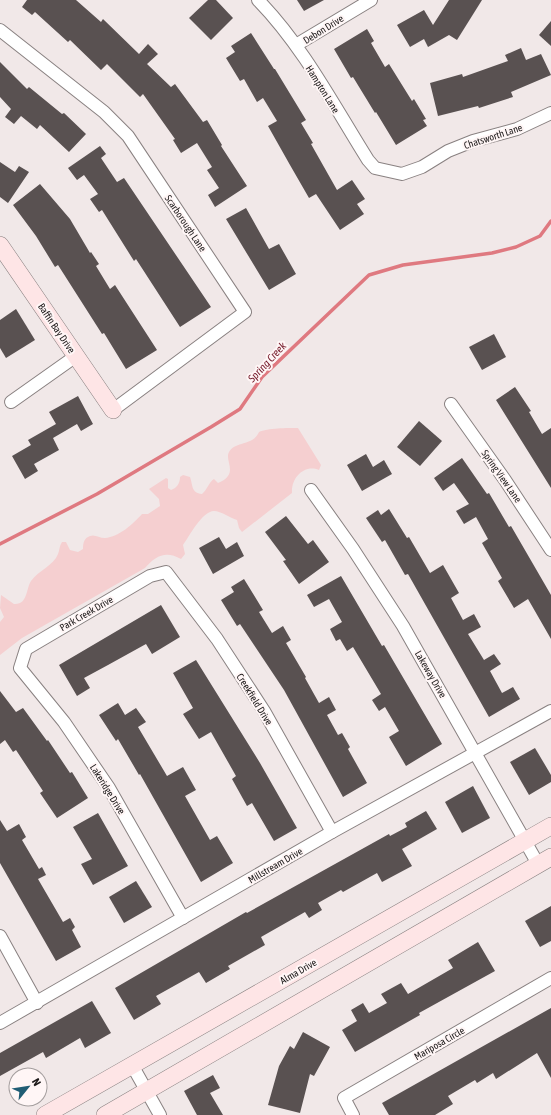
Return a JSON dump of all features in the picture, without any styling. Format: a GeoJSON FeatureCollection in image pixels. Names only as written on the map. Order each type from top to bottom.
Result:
{"type":"FeatureCollection","features":[{"type":"Feature","properties":{"kind":"main road","name":"Baffin Bay Drive"},"geometry":{"type":"LineString","coordinates":[[0,245],[113,410]]}},
{"type":"Feature","properties":{"kind":"main road","name":"Alma Drive"},"geometry":{"type":"LineString","coordinates":[[44,1115],[551,826]]}},
{"type":"Feature","properties":{"kind":"main road"},"geometry":{"type":"LineString","coordinates":[[105,1115],[545,861]]}},
{"type":"Feature","properties":{"kind":"street","name":"Hampton Lane"},"geometry":{"type":"LineString","coordinates":[[258,0],[296,45],[368,160],[375,168],[390,173]]}},
{"type":"Feature","properties":{"kind":"street","name":"Debon Drive"},"geometry":{"type":"LineString","coordinates":[[296,45],[371,0]]}},
{"type":"Feature","properties":{"kind":"street","name":"Scarborough Lane"},"geometry":{"type":"LineString","coordinates":[[0,30],[104,112],[128,136],[245,312],[113,410]]}},
{"type":"Feature","properties":{"kind":"street","name":"Chatsworth Lane"},"geometry":{"type":"LineString","coordinates":[[390,173],[402,174],[413,171],[448,151],[473,141],[517,129],[551,113]]}},
{"type":"Feature","properties":{"kind":"street"},"geometry":{"type":"LineString","coordinates":[[11,402],[76,356]]}},
{"type":"Feature","properties":{"kind":"street","name":"Spring View Lane"},"geometry":{"type":"LineString","coordinates":[[451,404],[505,480],[551,550]]}},
{"type":"Feature","properties":{"kind":"street","name":"Lakeway Drive"},"geometry":{"type":"LineString","coordinates":[[311,490],[353,549],[403,626],[526,841],[545,861]]}},
{"type":"Feature","properties":{"kind":"street","name":"Park Creek Drive"},"geometry":{"type":"LineString","coordinates":[[20,668],[26,649],[150,576],[166,572]]}},
{"type":"Feature","properties":{"kind":"street","name":"Creekfield Drive"},"geometry":{"type":"LineString","coordinates":[[166,572],[217,639],[264,711],[332,832]]}},
{"type":"Feature","properties":{"kind":"street","name":"Lakeridge Drive"},"geometry":{"type":"LineString","coordinates":[[20,668],[64,722],[109,788],[183,918]]}},
{"type":"Feature","properties":{"kind":"street","name":"Millstream Drive"},"geometry":{"type":"LineString","coordinates":[[0,1023],[332,832],[551,710]]}},
{"type":"Feature","properties":{"kind":"street"},"geometry":{"type":"LineString","coordinates":[[0,936],[37,1003]]}},
{"type":"Feature","properties":{"kind":"street","name":"Mariposa Circle"},"geometry":{"type":"LineString","coordinates":[[353,1115],[344,1098],[551,978]]}},
{"type":"Feature","properties":{"kind":"street"},"geometry":{"type":"LineString","coordinates":[[132,1066],[160,1115]]}},
{"type":"Feature","properties":{"kind":"shaded area"},"geometry":{"type":"Polygon","coordinates":[[[278,428],[298,428],[321,465],[319,470],[308,469],[300,474],[294,482],[292,493],[242,532],[239,528],[237,520],[217,511],[209,512],[200,520],[183,545],[185,554],[181,559],[176,556],[166,555],[153,560],[145,568],[22,638],[0,655],[0,622],[4,617],[0,608],[1,595],[14,604],[19,604],[22,602],[26,596],[31,581],[56,558],[62,542],[66,542],[70,550],[78,552],[83,549],[84,541],[88,537],[94,535],[105,538],[120,533],[130,526],[142,514],[148,514],[160,506],[159,499],[149,489],[166,478],[168,479],[168,488],[171,490],[178,485],[180,477],[183,475],[190,477],[194,490],[202,494],[214,479],[218,483],[228,476],[230,468],[228,456],[229,452],[235,446],[248,442],[259,432],[278,428]]]}},
{"type":"Feature","properties":{"kind":"building"},"geometry":{"type":"Polygon","coordinates":[[[27,0],[76,0],[101,22],[103,19],[139,54],[148,44],[158,54],[147,64],[171,87],[175,84],[203,122],[207,120],[222,145],[221,146],[247,186],[215,207],[208,195],[219,188],[207,170],[212,167],[197,143],[181,153],[173,140],[175,139],[143,94],[140,97],[107,64],[101,70],[70,40],[68,42],[35,12],[32,15],[22,7],[27,0]]]}},
{"type":"Feature","properties":{"kind":"building"},"geometry":{"type":"Polygon","coordinates":[[[208,0],[216,0],[233,18],[211,40],[189,18],[208,0]]]}},
{"type":"Feature","properties":{"kind":"building"},"geometry":{"type":"Polygon","coordinates":[[[297,0],[324,0],[304,11],[297,0]]]}},
{"type":"Feature","properties":{"kind":"building"},"geometry":{"type":"Polygon","coordinates":[[[449,0],[482,0],[457,40],[449,35],[428,47],[424,39],[410,47],[397,25],[424,10],[433,25],[449,0]]]}},
{"type":"Feature","properties":{"kind":"building"},"geometry":{"type":"Polygon","coordinates":[[[551,21],[551,46],[539,35],[551,21]]]}},
{"type":"Feature","properties":{"kind":"building"},"geometry":{"type":"Polygon","coordinates":[[[367,29],[374,41],[371,43],[385,67],[389,64],[412,101],[414,99],[426,119],[423,120],[427,126],[396,145],[353,77],[351,78],[334,49],[367,29]]]}},
{"type":"Feature","properties":{"kind":"building"},"geometry":{"type":"Polygon","coordinates":[[[251,33],[306,120],[301,123],[337,190],[352,180],[365,199],[357,204],[364,214],[340,230],[316,194],[309,198],[268,126],[277,121],[263,98],[257,102],[244,79],[240,81],[226,58],[235,52],[231,46],[251,33]]]}},
{"type":"Feature","properties":{"kind":"building"},"geometry":{"type":"Polygon","coordinates":[[[521,48],[526,60],[541,54],[551,75],[511,92],[513,97],[479,108],[478,106],[438,116],[430,83],[462,74],[463,77],[508,61],[505,55],[521,48]]]}},
{"type":"Feature","properties":{"kind":"building"},"geometry":{"type":"Polygon","coordinates":[[[0,62],[27,89],[29,87],[62,114],[64,113],[86,134],[69,152],[40,125],[37,129],[21,116],[14,124],[5,117],[11,109],[0,97],[0,62]]]}},
{"type":"Feature","properties":{"kind":"building"},"geometry":{"type":"Polygon","coordinates":[[[100,146],[106,154],[101,158],[117,182],[124,178],[211,307],[180,327],[136,259],[134,261],[102,210],[99,212],[90,199],[98,194],[84,175],[77,180],[68,168],[100,146]]]}},
{"type":"Feature","properties":{"kind":"building"},"geometry":{"type":"Polygon","coordinates":[[[0,162],[15,172],[19,166],[29,172],[8,203],[0,197],[0,162]]]}},
{"type":"Feature","properties":{"kind":"building"},"geometry":{"type":"Polygon","coordinates":[[[40,184],[70,219],[90,253],[91,252],[99,264],[96,266],[110,289],[115,285],[157,350],[126,369],[104,333],[102,334],[58,265],[55,267],[36,236],[13,205],[40,184]]]}},
{"type":"Feature","properties":{"kind":"building"},"geometry":{"type":"Polygon","coordinates":[[[246,208],[269,249],[279,244],[296,274],[269,290],[226,219],[246,208]]]}},
{"type":"Feature","properties":{"kind":"building"},"geometry":{"type":"Polygon","coordinates":[[[16,309],[35,340],[6,358],[0,348],[0,320],[16,309]]]}},
{"type":"Feature","properties":{"kind":"building"},"geometry":{"type":"Polygon","coordinates":[[[494,334],[506,357],[482,370],[469,347],[494,334]]]}},
{"type":"Feature","properties":{"kind":"building"},"geometry":{"type":"Polygon","coordinates":[[[515,387],[531,411],[529,412],[542,434],[551,428],[551,488],[496,400],[515,387]]]}},
{"type":"Feature","properties":{"kind":"building"},"geometry":{"type":"Polygon","coordinates":[[[78,396],[93,424],[81,431],[77,424],[53,438],[59,450],[34,464],[38,471],[25,479],[12,456],[31,445],[28,440],[56,424],[49,412],[78,396]]]}},
{"type":"Feature","properties":{"kind":"building"},"geometry":{"type":"Polygon","coordinates":[[[419,421],[442,441],[420,466],[397,447],[419,421]]]}},
{"type":"Feature","properties":{"kind":"building"},"geometry":{"type":"Polygon","coordinates":[[[366,454],[373,467],[384,460],[392,474],[362,491],[347,465],[366,454]]]}},
{"type":"Feature","properties":{"kind":"building"},"geometry":{"type":"Polygon","coordinates":[[[462,458],[487,494],[489,493],[509,527],[511,526],[551,595],[551,639],[528,599],[514,608],[498,581],[502,578],[482,543],[488,539],[476,517],[464,524],[456,511],[469,504],[454,483],[443,491],[434,478],[462,458]]]}},
{"type":"Feature","properties":{"kind":"building"},"geometry":{"type":"Polygon","coordinates":[[[389,509],[407,538],[409,537],[430,573],[443,565],[459,593],[451,598],[463,620],[474,614],[481,627],[468,634],[484,660],[494,654],[501,664],[490,671],[502,693],[513,687],[520,699],[489,717],[408,574],[405,575],[385,540],[382,542],[366,518],[378,510],[381,515],[389,509]]]}},
{"type":"Feature","properties":{"kind":"building"},"geometry":{"type":"Polygon","coordinates":[[[286,516],[308,544],[313,540],[329,562],[299,584],[283,561],[286,560],[265,532],[286,516]]]}},
{"type":"Feature","properties":{"kind":"building"},"geometry":{"type":"Polygon","coordinates":[[[219,537],[226,549],[237,542],[244,556],[213,574],[199,548],[219,537]]]}},
{"type":"Feature","properties":{"kind":"building"},"geometry":{"type":"Polygon","coordinates":[[[341,576],[382,646],[384,645],[442,744],[406,766],[389,737],[399,731],[385,707],[379,711],[372,700],[381,694],[353,647],[347,651],[340,639],[336,641],[330,629],[342,622],[329,599],[314,607],[307,595],[341,576]]]}},
{"type":"Feature","properties":{"kind":"building"},"geometry":{"type":"Polygon","coordinates":[[[244,579],[263,610],[259,612],[272,633],[283,626],[291,640],[286,643],[319,703],[329,697],[336,710],[327,715],[338,735],[342,733],[350,747],[348,749],[367,783],[343,797],[284,690],[240,624],[237,626],[221,600],[234,592],[231,587],[244,579]]]}},
{"type":"Feature","properties":{"kind":"building"},"geometry":{"type":"Polygon","coordinates":[[[161,605],[180,637],[152,654],[146,644],[84,678],[90,688],[77,696],[59,665],[161,605]]]}},
{"type":"Feature","properties":{"kind":"building"},"geometry":{"type":"Polygon","coordinates":[[[196,660],[260,763],[297,828],[274,841],[252,803],[247,806],[232,779],[236,776],[211,732],[199,739],[183,714],[193,708],[173,673],[196,660]]]}},
{"type":"Feature","properties":{"kind":"building"},"geometry":{"type":"Polygon","coordinates":[[[0,691],[16,712],[23,708],[47,741],[48,740],[70,773],[72,772],[88,798],[57,818],[40,793],[43,791],[16,750],[13,752],[5,740],[0,744],[0,691]]]}},
{"type":"Feature","properties":{"kind":"building"},"geometry":{"type":"Polygon","coordinates":[[[118,703],[125,715],[136,708],[146,722],[138,727],[167,776],[183,767],[196,790],[185,796],[210,840],[217,836],[233,863],[201,882],[140,774],[139,775],[118,739],[116,741],[99,715],[118,703]]]}},
{"type":"Feature","properties":{"kind":"building"},"geometry":{"type":"Polygon","coordinates":[[[535,748],[551,775],[551,782],[529,795],[510,762],[535,748]]]}},
{"type":"Feature","properties":{"kind":"building"},"geometry":{"type":"Polygon","coordinates":[[[473,786],[490,818],[462,833],[445,802],[473,786]]]}},
{"type":"Feature","properties":{"kind":"building"},"geometry":{"type":"Polygon","coordinates":[[[426,811],[437,829],[402,849],[412,866],[382,882],[377,873],[343,892],[341,890],[318,903],[322,910],[309,918],[305,912],[261,937],[265,945],[228,966],[230,969],[206,983],[199,972],[156,996],[161,1004],[134,1020],[115,988],[246,912],[247,913],[389,834],[390,836],[407,827],[405,823],[426,811]]]}},
{"type":"Feature","properties":{"kind":"building"},"geometry":{"type":"Polygon","coordinates":[[[98,813],[128,866],[93,885],[81,864],[92,859],[73,827],[98,813]]]}},
{"type":"Feature","properties":{"kind":"building"},"geometry":{"type":"Polygon","coordinates":[[[0,820],[7,831],[19,824],[26,837],[22,840],[39,869],[42,867],[46,875],[38,879],[63,922],[70,918],[75,927],[72,930],[81,947],[56,961],[0,863],[0,820]]]}},
{"type":"Feature","properties":{"kind":"building"},"geometry":{"type":"Polygon","coordinates":[[[136,881],[152,907],[124,923],[109,897],[136,881]]]}},
{"type":"Feature","properties":{"kind":"building"},"geometry":{"type":"Polygon","coordinates":[[[551,906],[551,941],[540,947],[525,921],[551,906]]]}},
{"type":"Feature","properties":{"kind":"building"},"geometry":{"type":"Polygon","coordinates":[[[478,942],[495,971],[419,1013],[420,1015],[355,1052],[342,1030],[357,1021],[351,1010],[363,1003],[369,1013],[387,1003],[381,994],[401,983],[408,994],[453,968],[448,960],[478,942]]]}},
{"type":"Feature","properties":{"kind":"building"},"geometry":{"type":"Polygon","coordinates":[[[92,1001],[111,1033],[85,1048],[80,1038],[46,1058],[43,1052],[16,1067],[8,1067],[8,1072],[0,1076],[0,1053],[92,1001]]]}},
{"type":"Feature","properties":{"kind":"building"},"geometry":{"type":"Polygon","coordinates":[[[551,1008],[551,1078],[537,1053],[496,1079],[493,1073],[477,1083],[475,1080],[448,1096],[453,1104],[435,1115],[389,1115],[382,1103],[551,1008]]]}},
{"type":"Feature","properties":{"kind":"building"},"geometry":{"type":"Polygon","coordinates":[[[303,1032],[330,1047],[314,1076],[310,1074],[300,1113],[268,1105],[279,1066],[290,1046],[294,1049],[303,1032]]]}},
{"type":"Feature","properties":{"kind":"building"},"geometry":{"type":"Polygon","coordinates":[[[213,1075],[220,1088],[210,1093],[223,1115],[197,1115],[184,1091],[213,1075]]]}},
{"type":"Feature","properties":{"kind":"waterway","name":"Spring Creek"},"geometry":{"type":"LineString","coordinates":[[0,544],[97,494],[240,409],[262,377],[369,275],[403,265],[492,253],[516,247],[540,236],[551,221]]}}]}
